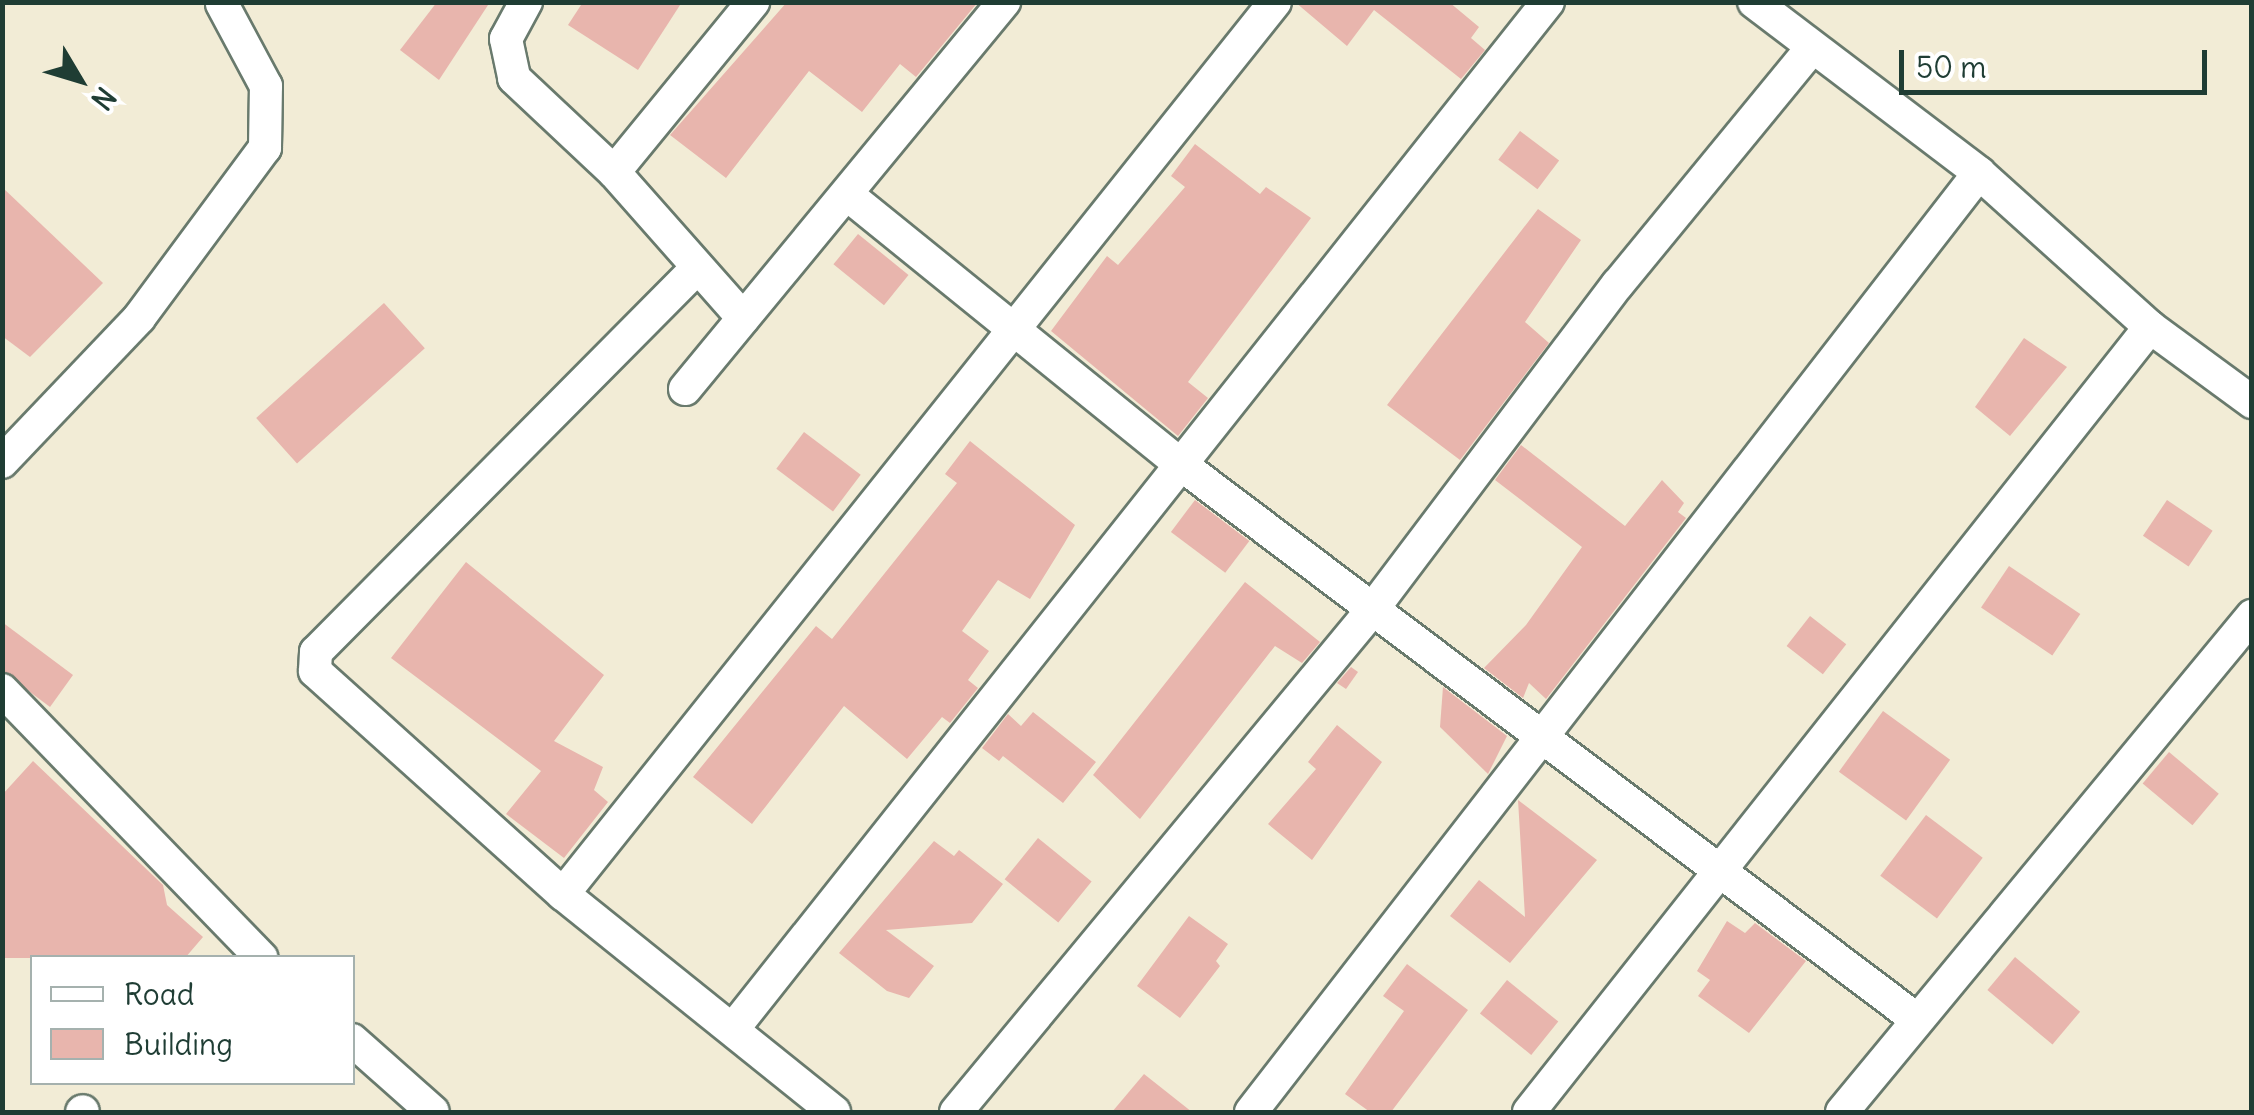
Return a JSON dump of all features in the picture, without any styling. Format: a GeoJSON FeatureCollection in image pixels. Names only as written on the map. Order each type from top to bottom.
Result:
{"type":"FeatureCollection","features":[{"type":"Feature","properties":{"kind":"street"},"geometry":{"type":"LineString","coordinates":[[526,2],[506,38],[508,67],[614,172],[695,270],[743,318]]}},
{"type":"Feature","properties":{"kind":"street"},"geometry":{"type":"LineString","coordinates":[[614,172],[752,2]]}},
{"type":"Feature","properties":{"kind":"street"},"geometry":{"type":"LineString","coordinates":[[685,389],[849,196],[1004,2]]}},
{"type":"Feature","properties":{"kind":"street"},"geometry":{"type":"LineString","coordinates":[[563,894],[1275,2]]}},
{"type":"Feature","properties":{"kind":"street"},"geometry":{"type":"LineString","coordinates":[[732,1029],[1548,2]]}},
{"type":"Feature","properties":{"kind":"street"},"geometry":{"type":"LineString","coordinates":[[1754,2],[1979,173],[2150,327],[2252,402]]}},
{"type":"Feature","properties":{"kind":"street"},"geometry":{"type":"LineString","coordinates":[[2,462],[139,318],[265,148],[270,121],[266,86],[222,3]]}},
{"type":"Feature","properties":{"kind":"street"},"geometry":{"type":"LineString","coordinates":[[956,1112],[1372,610],[1618,284],[1812,48]]}},
{"type":"Feature","properties":{"kind":"street"},"geometry":{"type":"LineString","coordinates":[[1251,1112],[1979,173]]}},
{"type":"Feature","properties":{"kind":"street"},"geometry":{"type":"LineString","coordinates":[[849,196],[1179,464],[1916,1018]]}},
{"type":"Feature","properties":{"kind":"street"},"geometry":{"type":"LineString","coordinates":[[695,270],[316,652],[321,681],[563,894],[834,1112]]}},
{"type":"Feature","properties":{"kind":"street"},"geometry":{"type":"LineString","coordinates":[[1528,1112],[2150,327]]}},
{"type":"Feature","properties":{"kind":"street"},"geometry":{"type":"LineString","coordinates":[[1842,1112],[2252,616]]}},
{"type":"Feature","properties":{"kind":"street"},"geometry":{"type":"LineString","coordinates":[[2,690],[259,955]]}},
{"type":"Feature","properties":{"kind":"street"},"geometry":{"type":"LineString","coordinates":[[355,1043],[432,1112]]}},
{"type":"Feature","properties":{"kind":"building"},"geometry":{"type":"Polygon","coordinates":[[[437,2],[490,2],[439,80],[400,50],[437,2]]]}},
{"type":"Feature","properties":{"kind":"building"},"geometry":{"type":"Polygon","coordinates":[[[583,2],[682,2],[638,70],[568,25],[583,2]]]}},
{"type":"Feature","properties":{"kind":"building"},"geometry":{"type":"Polygon","coordinates":[[[787,2],[978,2],[916,77],[900,64],[862,112],[809,71],[726,178],[670,135],[787,2]]]}},
{"type":"Feature","properties":{"kind":"building"},"geometry":{"type":"Polygon","coordinates":[[[1295,2],[1449,2],[1479,27],[1471,38],[1485,50],[1461,79],[1374,10],[1347,46],[1295,2]]]}},
{"type":"Feature","properties":{"kind":"building"},"geometry":{"type":"Polygon","coordinates":[[[1520,131],[1559,160],[1537,189],[1498,160],[1520,131]]]}},
{"type":"Feature","properties":{"kind":"building"},"geometry":{"type":"Polygon","coordinates":[[[1195,144],[1260,194],[1266,187],[1311,218],[1188,382],[1208,398],[1178,436],[1051,331],[1107,256],[1118,265],[1185,187],[1171,176],[1195,144]]]}},
{"type":"Feature","properties":{"kind":"building"},"geometry":{"type":"Polygon","coordinates":[[[2,187],[103,283],[30,357],[2,336],[2,187]]]}},
{"type":"Feature","properties":{"kind":"building"},"geometry":{"type":"Polygon","coordinates":[[[1538,209],[1581,240],[1525,322],[1549,343],[1460,460],[1387,405],[1538,209]]]}},
{"type":"Feature","properties":{"kind":"building"},"geometry":{"type":"Polygon","coordinates":[[[858,234],[909,275],[884,305],[833,264],[858,234]]]}},
{"type":"Feature","properties":{"kind":"building"},"geometry":{"type":"Polygon","coordinates":[[[384,303],[425,348],[297,463],[256,418],[384,303]]]}},
{"type":"Feature","properties":{"kind":"building"},"geometry":{"type":"Polygon","coordinates":[[[2024,338],[2067,367],[2010,436],[1975,407],[2024,338]]]}},
{"type":"Feature","properties":{"kind":"building"},"geometry":{"type":"Polygon","coordinates":[[[804,432],[861,475],[833,511],[776,469],[804,432]]]}},
{"type":"Feature","properties":{"kind":"building"},"geometry":{"type":"Polygon","coordinates":[[[970,441],[1075,525],[1030,599],[998,580],[962,631],[989,651],[968,680],[978,688],[950,723],[942,717],[907,759],[844,706],[752,824],[693,777],[816,626],[832,639],[957,483],[945,474],[970,441]]]}},
{"type":"Feature","properties":{"kind":"building"},"geometry":{"type":"Polygon","coordinates":[[[1521,445],[1625,526],[1662,480],[1684,503],[1678,512],[1686,518],[1546,699],[1529,683],[1523,698],[1484,668],[1526,625],[1582,547],[1495,480],[1521,445]]]}},
{"type":"Feature","properties":{"kind":"building"},"geometry":{"type":"Polygon","coordinates":[[[1195,500],[1249,541],[1225,573],[1171,532],[1195,500]]]}},
{"type":"Feature","properties":{"kind":"building"},"geometry":{"type":"Polygon","coordinates":[[[2167,500],[2213,531],[2189,566],[2143,536],[2167,500]]]}},
{"type":"Feature","properties":{"kind":"building"},"geometry":{"type":"Polygon","coordinates":[[[466,562],[604,675],[554,741],[603,767],[594,790],[608,802],[564,858],[506,814],[541,771],[391,658],[466,562]]]}},
{"type":"Feature","properties":{"kind":"building"},"geometry":{"type":"Polygon","coordinates":[[[2009,566],[2080,614],[2052,656],[1981,607],[2009,566]]]}},
{"type":"Feature","properties":{"kind":"building"},"geometry":{"type":"Polygon","coordinates":[[[1245,582],[1320,642],[1302,663],[1275,646],[1140,819],[1093,775],[1245,582]]]}},
{"type":"Feature","properties":{"kind":"building"},"geometry":{"type":"Polygon","coordinates":[[[1810,616],[1846,644],[1823,674],[1787,646],[1810,616]]]}},
{"type":"Feature","properties":{"kind":"building"},"geometry":{"type":"Polygon","coordinates":[[[2,622],[73,675],[50,707],[2,671],[2,622]]]}},
{"type":"Feature","properties":{"kind":"building"},"geometry":{"type":"Polygon","coordinates":[[[1351,667],[1358,672],[1346,689],[1337,683],[1351,667]]]}},
{"type":"Feature","properties":{"kind":"building"},"geometry":{"type":"Polygon","coordinates":[[[1443,687],[1507,736],[1488,774],[1440,727],[1443,687]]]}},
{"type":"Feature","properties":{"kind":"building"},"geometry":{"type":"Polygon","coordinates":[[[1883,711],[1950,760],[1906,820],[1839,772],[1883,711]]]}},
{"type":"Feature","properties":{"kind":"building"},"geometry":{"type":"Polygon","coordinates":[[[1033,712],[1096,762],[1063,803],[1003,756],[999,761],[982,748],[1008,714],[1021,726],[1033,712]]]}},
{"type":"Feature","properties":{"kind":"building"},"geometry":{"type":"Polygon","coordinates":[[[1337,725],[1382,762],[1312,860],[1268,824],[1316,769],[1308,762],[1337,725]]]}},
{"type":"Feature","properties":{"kind":"building"},"geometry":{"type":"Polygon","coordinates":[[[2169,752],[2219,794],[2192,825],[2143,783],[2169,752]]]}},
{"type":"Feature","properties":{"kind":"building"},"geometry":{"type":"Polygon","coordinates":[[[33,761],[163,885],[167,905],[203,937],[188,955],[2,958],[2,795],[33,761]]]}},
{"type":"Feature","properties":{"kind":"building"},"geometry":{"type":"Polygon","coordinates":[[[1518,800],[1597,860],[1510,963],[1450,916],[1479,880],[1525,917],[1518,800]]]}},
{"type":"Feature","properties":{"kind":"building"},"geometry":{"type":"Polygon","coordinates":[[[1926,815],[1983,858],[1937,918],[1880,876],[1926,815]]]}},
{"type":"Feature","properties":{"kind":"building"},"geometry":{"type":"Polygon","coordinates":[[[1038,838],[1092,881],[1058,923],[1005,879],[1038,838]]]}},
{"type":"Feature","properties":{"kind":"building"},"geometry":{"type":"Polygon","coordinates":[[[934,841],[954,856],[959,850],[1003,884],[972,923],[886,930],[934,966],[909,998],[887,991],[839,953],[934,841]]]}},
{"type":"Feature","properties":{"kind":"building"},"geometry":{"type":"Polygon","coordinates":[[[1189,916],[1228,944],[1216,961],[1220,966],[1180,1018],[1137,986],[1189,916]]]}},
{"type":"Feature","properties":{"kind":"building"},"geometry":{"type":"Polygon","coordinates":[[[1727,921],[1745,933],[1755,923],[1806,961],[1749,1033],[1698,996],[1710,980],[1697,971],[1727,921]]]}},
{"type":"Feature","properties":{"kind":"building"},"geometry":{"type":"Polygon","coordinates":[[[2015,957],[2080,1012],[2052,1045],[1987,990],[2015,957]]]}},
{"type":"Feature","properties":{"kind":"building"},"geometry":{"type":"Polygon","coordinates":[[[1407,964],[1468,1010],[1391,1112],[1370,1112],[1345,1094],[1404,1011],[1383,996],[1407,964]]]}},
{"type":"Feature","properties":{"kind":"building"},"geometry":{"type":"Polygon","coordinates":[[[1507,980],[1558,1022],[1531,1055],[1480,1013],[1507,980]]]}},
{"type":"Feature","properties":{"kind":"building"},"geometry":{"type":"Polygon","coordinates":[[[1144,1074],[1192,1112],[1112,1112],[1144,1074]]]}}]}
